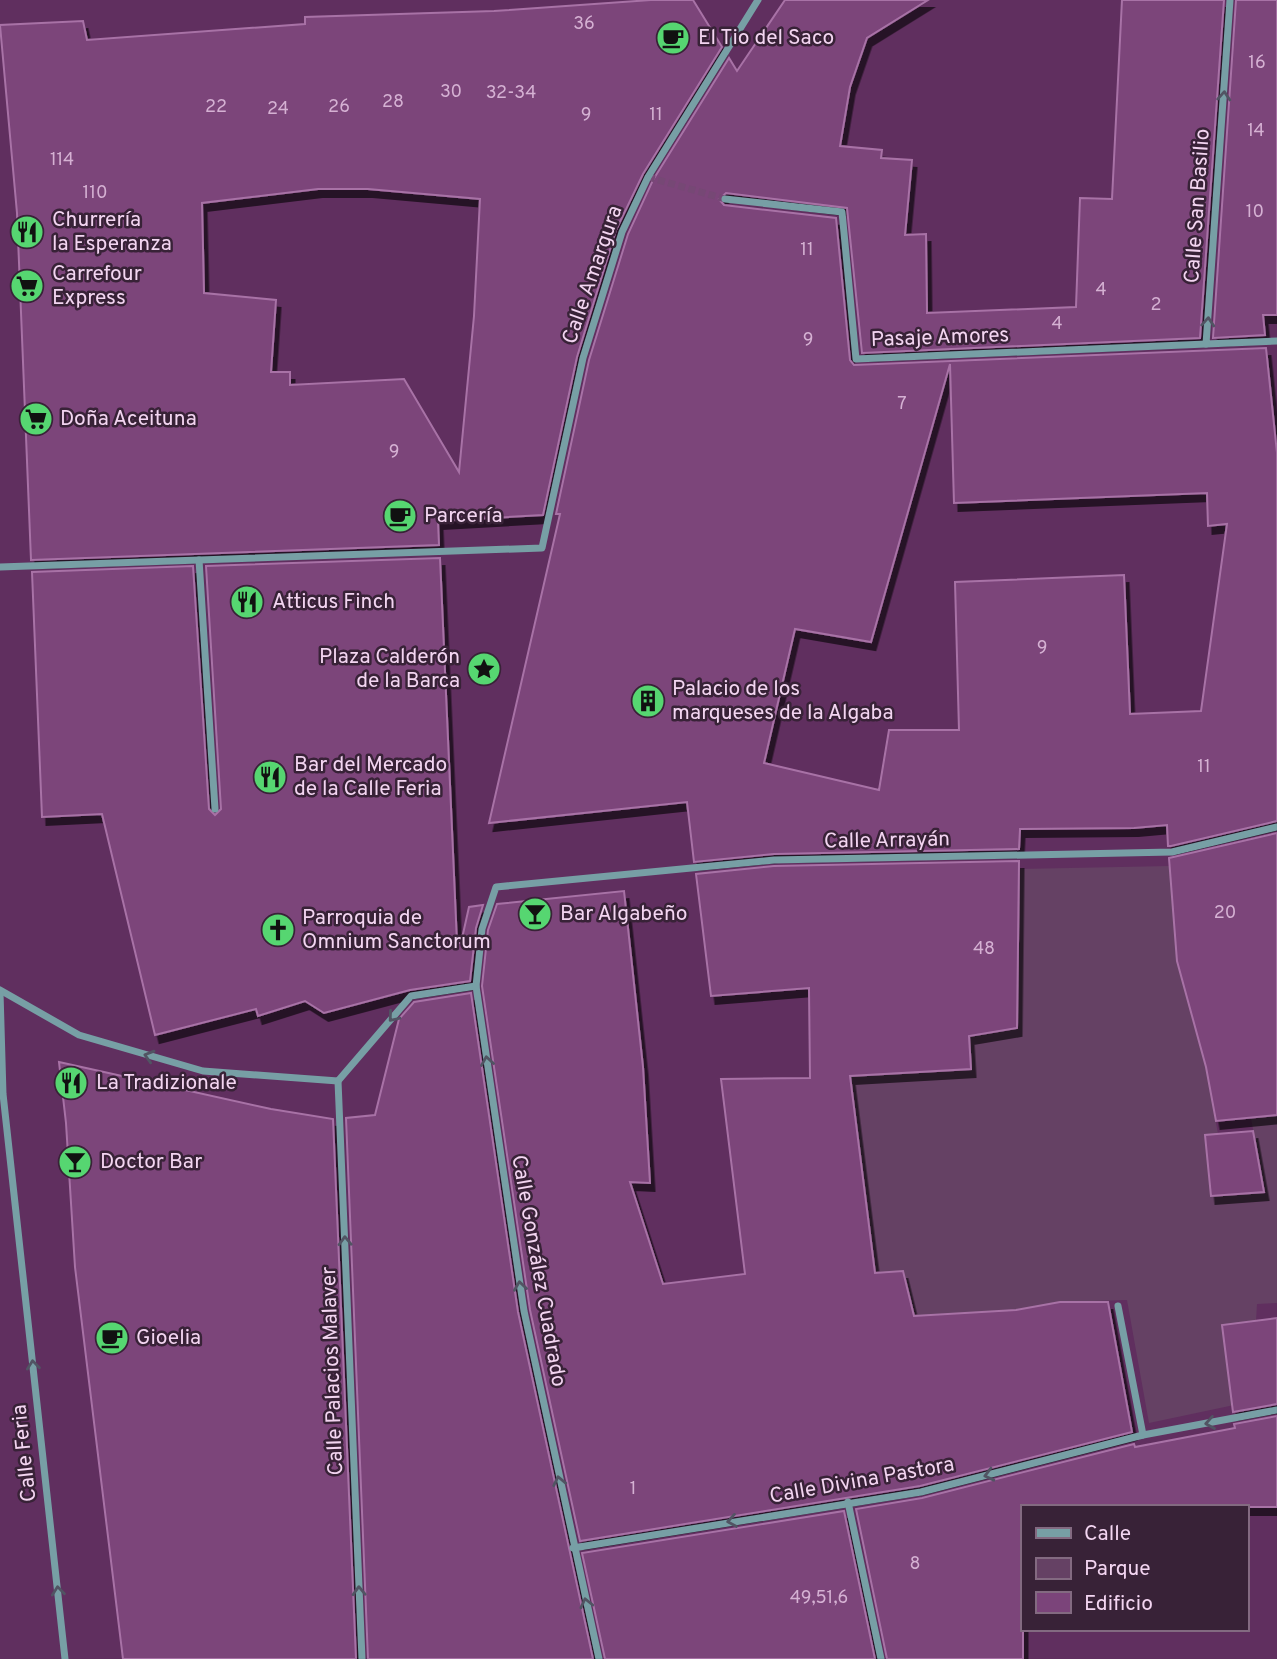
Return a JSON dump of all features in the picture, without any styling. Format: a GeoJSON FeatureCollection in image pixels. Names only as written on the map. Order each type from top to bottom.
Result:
{"type":"FeatureCollection","features":[{"type":"Feature","properties":{"kind":"street","name":"Calle Amargura"},"geometry":{"type":"LineString","coordinates":[[199,560],[541,548],[583,358],[622,232],[649,177],[758,0]]}},
{"type":"Feature","properties":{"kind":"street","name":"Calle San Basilio"},"geometry":{"type":"LineString","coordinates":[[1206,344],[1230,0]]}},
{"type":"Feature","properties":{"kind":"street","name":"Pasaje Amores"},"geometry":{"type":"LineString","coordinates":[[725,199],[842,212],[856,359],[1206,344]]}},
{"type":"Feature","properties":{"kind":"street"},"geometry":{"type":"LineString","coordinates":[[1206,344],[1277,341]]}},
{"type":"Feature","properties":{"kind":"street"},"geometry":{"type":"LineString","coordinates":[[0,567],[199,560],[215,809]]}},
{"type":"Feature","properties":{"kind":"street","name":"Calle Arrayán"},"geometry":{"type":"LineString","coordinates":[[496,887],[774,860],[1172,852],[1277,827]]}},
{"type":"Feature","properties":{"kind":"street","name":"Calle González Cuadrado"},"geometry":{"type":"LineString","coordinates":[[496,887],[482,929],[476,986],[524,1311],[599,1659]]}},
{"type":"Feature","properties":{"kind":"street"},"geometry":{"type":"LineString","coordinates":[[0,991],[79,1035],[203,1071],[338,1082],[411,996],[476,986]]}},
{"type":"Feature","properties":{"kind":"street","name":"Calle Feria"},"geometry":{"type":"LineString","coordinates":[[0,991],[3,1094],[65,1659]]}},
{"type":"Feature","properties":{"kind":"street","name":"Calle Palacios Malaver"},"geometry":{"type":"LineString","coordinates":[[338,1082],[362,1659]]}},
{"type":"Feature","properties":{"kind":"street"},"geometry":{"type":"LineString","coordinates":[[1118,1306],[1143,1435]]}},
{"type":"Feature","properties":{"kind":"street","name":"Calle Divina Pastora"},"geometry":{"type":"LineString","coordinates":[[573,1548],[921,1492],[1143,1435],[1277,1410]]}},
{"type":"Feature","properties":{"kind":"street"},"geometry":{"type":"LineString","coordinates":[[848,1502],[881,1659]]}},
{"type":"Feature","properties":{"kind":"green space"},"geometry":{"type":"Polygon","coordinates":[[[1170,866],[1218,1134],[1205,1135],[1211,1196],[1264,1192],[1251,1118],[1277,1115],[1277,1303],[1257,1304],[1256,1321],[1222,1326],[1226,1357],[1271,1352],[1277,1396],[1149,1423],[1127,1300],[1060,1302],[1016,1310],[914,1316],[903,1271],[875,1273],[850,1076],[971,1069],[970,1047],[956,1038],[1017,1028],[1019,869],[1170,866]]]}},
{"type":"Feature","properties":{"kind":"building"},"geometry":{"type":"Polygon","coordinates":[[[651,0],[693,0],[722,47],[643,174],[616,230],[577,357],[543,515],[438,521],[439,545],[31,560],[17,213],[0,25],[83,21],[87,40],[305,24],[305,17],[494,11],[651,0]],[[318,189],[202,203],[204,293],[276,300],[271,372],[290,372],[290,385],[404,379],[459,472],[474,316],[480,199],[368,189],[318,189]]]}},
{"type":"Feature","properties":{"kind":"building"},"geometry":{"type":"Polygon","coordinates":[[[785,0],[928,0],[867,38],[850,87],[840,146],[882,150],[881,158],[912,160],[905,235],[926,234],[927,313],[1076,307],[1080,198],[1112,199],[1122,0],[1224,0],[1200,338],[862,353],[847,208],[726,193],[719,199],[724,205],[836,218],[850,360],[854,365],[1266,348],[1277,453],[1277,821],[1171,846],[1168,846],[1167,825],[1134,828],[1020,829],[1019,849],[774,854],[694,862],[687,802],[489,823],[560,514],[556,514],[589,360],[628,234],[653,180],[729,58],[737,71],[785,0]],[[950,364],[871,642],[795,629],[764,763],[879,790],[889,730],[959,730],[955,582],[1124,575],[1130,714],[1201,711],[1227,524],[1208,526],[1207,493],[954,503],[950,364]]]}},
{"type":"Feature","properties":{"kind":"building"},"geometry":{"type":"Polygon","coordinates":[[[1236,0],[1277,0],[1277,315],[1263,315],[1265,335],[1213,338],[1236,0]]]}},
{"type":"Feature","properties":{"kind":"building"},"geometry":{"type":"Polygon","coordinates":[[[440,558],[457,943],[461,943],[469,907],[483,905],[476,928],[470,981],[410,990],[324,1013],[305,1001],[258,1016],[256,1009],[155,1035],[102,814],[42,817],[32,572],[193,566],[209,809],[215,815],[221,809],[206,566],[440,558]]]}},
{"type":"Feature","properties":{"kind":"building"},"geometry":{"type":"Polygon","coordinates":[[[1277,833],[1277,1115],[1216,1121],[1206,1067],[1177,961],[1169,858],[1277,833]]]}},
{"type":"Feature","properties":{"kind":"building"},"geometry":{"type":"Polygon","coordinates":[[[1019,861],[1017,1028],[969,1036],[971,1069],[850,1076],[875,1273],[903,1271],[914,1316],[1016,1310],[1060,1302],[1108,1302],[1132,1432],[920,1486],[580,1541],[530,1310],[482,986],[488,930],[497,904],[624,891],[643,1067],[650,1183],[630,1182],[663,1284],[745,1274],[721,1079],[810,1078],[809,988],[711,996],[696,874],[774,866],[1019,861]]]}},
{"type":"Feature","properties":{"kind":"building"},"geometry":{"type":"Polygon","coordinates":[[[471,993],[518,1312],[593,1659],[368,1659],[346,1118],[375,1115],[399,1019],[414,1002],[471,993]]]}},
{"type":"Feature","properties":{"kind":"building"},"geometry":{"type":"Polygon","coordinates":[[[59,1062],[271,1109],[333,1119],[356,1659],[123,1659],[75,1267],[66,1123],[59,1062]]]}},
{"type":"Feature","properties":{"kind":"building"},"geometry":{"type":"Polygon","coordinates":[[[1253,1131],[1264,1192],[1211,1196],[1205,1135],[1253,1131]]]}},
{"type":"Feature","properties":{"kind":"building"},"geometry":{"type":"Polygon","coordinates":[[[1277,1318],[1277,1404],[1233,1412],[1222,1325],[1277,1318]]]}},
{"type":"Feature","properties":{"kind":"building"},"geometry":{"type":"Polygon","coordinates":[[[1277,1416],[1277,1507],[1021,1505],[1023,1659],[887,1659],[856,1509],[922,1498],[1134,1444],[1135,1447],[1235,1428],[1234,1424],[1277,1416]]]}},
{"type":"Feature","properties":{"kind":"building"},"geometry":{"type":"Polygon","coordinates":[[[844,1511],[875,1659],[605,1659],[582,1553],[844,1511]]]}},
{"type":"Feature","properties":{"kind":"tunnel"},"geometry":{"type":"LineString","coordinates":[[648,177],[725,199]]}},
{"type":"Feature","properties":{"kind":"place","name":"El Tio del Saco"},"geometry":{"type":"Point","coordinates":[673,38]}},
{"type":"Feature","properties":{"kind":"place","name":"Churrería la Esperanza"},"geometry":{"type":"Point","coordinates":[27,232]}},
{"type":"Feature","properties":{"kind":"place","name":"Carrefour Express"},"geometry":{"type":"Point","coordinates":[27,286]}},
{"type":"Feature","properties":{"kind":"place","name":"Doña Aceituna"},"geometry":{"type":"Point","coordinates":[36,419]}},
{"type":"Feature","properties":{"kind":"place","name":"Parcería"},"geometry":{"type":"Point","coordinates":[400,516]}},
{"type":"Feature","properties":{"kind":"place","name":"Atticus Finch"},"geometry":{"type":"Point","coordinates":[247,602]}},
{"type":"Feature","properties":{"kind":"place","name":"Plaza Calderón de la Barca"},"geometry":{"type":"Point","coordinates":[484,669]}},
{"type":"Feature","properties":{"kind":"place","name":"Palacio de los marqueses de la Algaba"},"geometry":{"type":"Point","coordinates":[648,701]}},
{"type":"Feature","properties":{"kind":"place","name":"Bar del Mercado de la Calle Feria"},"geometry":{"type":"Point","coordinates":[270,777]}},
{"type":"Feature","properties":{"kind":"place","name":"Bar Algabeño"},"geometry":{"type":"Point","coordinates":[535,914]}},
{"type":"Feature","properties":{"kind":"place","name":"Parroquia de Omnium Sanctorum"},"geometry":{"type":"Point","coordinates":[278,930]}},
{"type":"Feature","properties":{"kind":"place","name":"La Tradizionale"},"geometry":{"type":"Point","coordinates":[71,1083]}},
{"type":"Feature","properties":{"kind":"place","name":"Doctor Bar"},"geometry":{"type":"Point","coordinates":[75,1162]}},
{"type":"Feature","properties":{"kind":"place","name":"Gioelia"},"geometry":{"type":"Point","coordinates":[112,1338]}}]}
